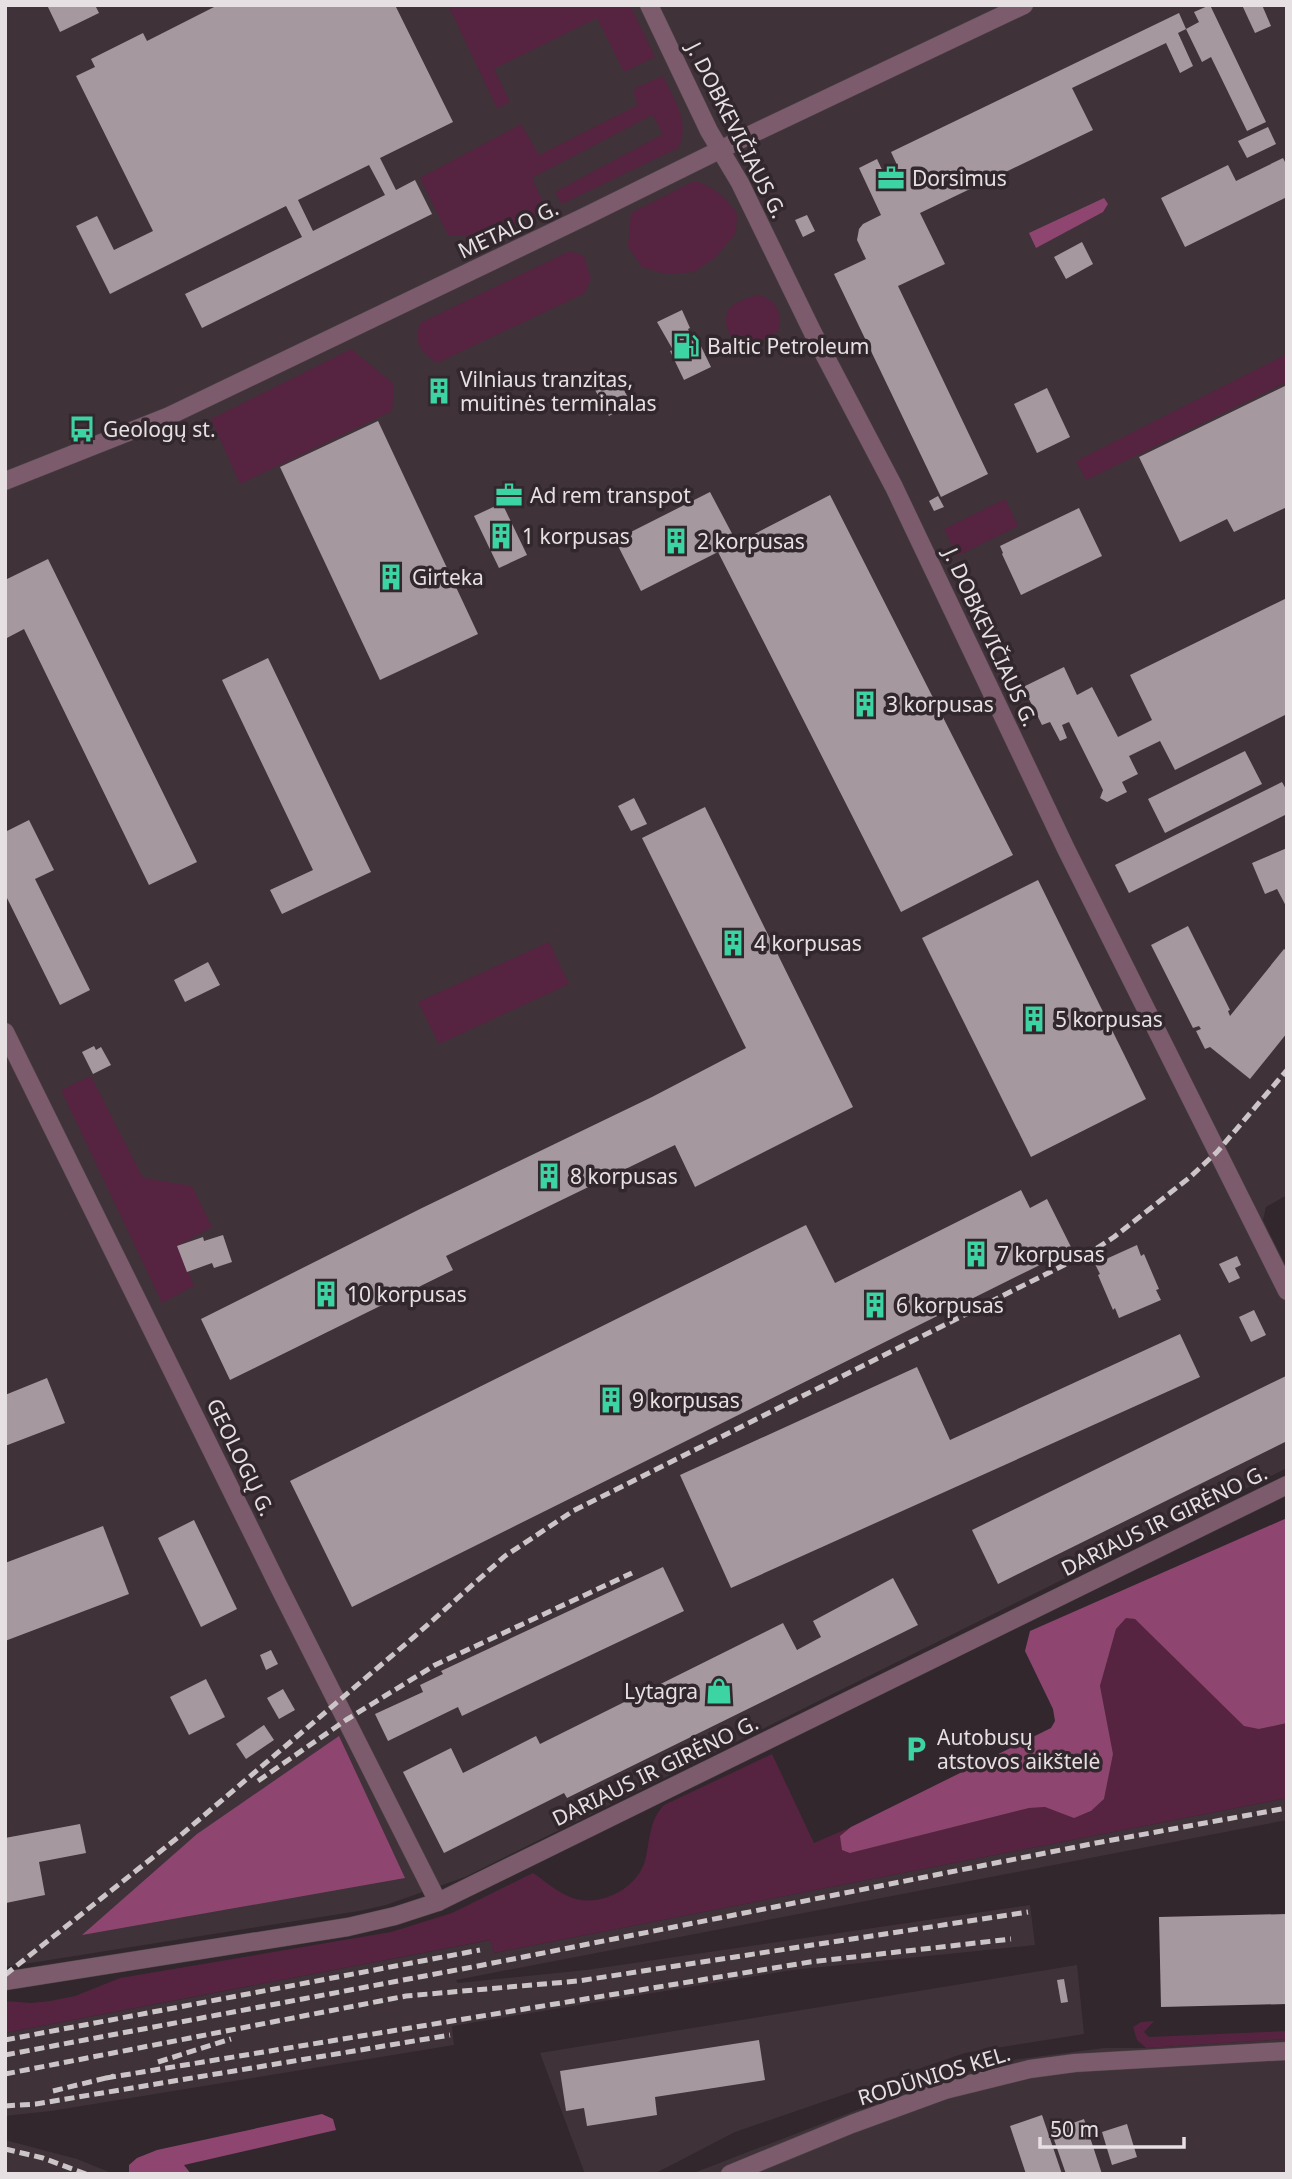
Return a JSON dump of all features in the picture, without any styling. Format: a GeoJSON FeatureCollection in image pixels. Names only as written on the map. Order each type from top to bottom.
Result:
{"type":"FeatureCollection","features":[{"type":"Feature","properties":{"kind":"street","name":"J. DOBKEVIČIAUS G."},"geometry":{"type":"LineString","coordinates":[[649,5],[709,131],[740,183],[854,414],[894,487],[1066,849],[1287,1291]]}},
{"type":"Feature","properties":{"kind":"street","name":"METALO G."},"geometry":{"type":"LineString","coordinates":[[5,481],[169,416],[1024,5]]}},
{"type":"Feature","properties":{"kind":"street","name":"GEOLOGŲ G."},"geometry":{"type":"LineString","coordinates":[[5,1031],[279,1587],[438,1902]]}},
{"type":"Feature","properties":{"kind":"street","name":"DARIAUS IR GIRĖNO G."},"geometry":{"type":"LineString","coordinates":[[5,1981],[348,1927],[438,1902],[1287,1485]]}},
{"type":"Feature","properties":{"kind":"street","name":"RODŪNIOS KEL."},"geometry":{"type":"LineString","coordinates":[[730,2174],[852,2124],[945,2090],[1030,2069],[1075,2063],[1287,2051]]}},
{"type":"Feature","properties":{"kind":"shaded area"},"geometry":{"type":"Polygon","coordinates":[[[5,5],[1287,5],[1287,1195],[1266,1207],[1263,1220],[1287,1268],[1287,1468],[465,1877],[386,1905],[359,1911],[5,1967],[5,5]]]}},
{"type":"Feature","properties":{"kind":"shaded area"},"geometry":{"type":"Polygon","coordinates":[[[448,5],[630,5],[655,57],[624,72],[597,18],[494,69],[510,102],[497,108],[448,5]]]}},
{"type":"Feature","properties":{"kind":"shaded area"},"geometry":{"type":"Polygon","coordinates":[[[663,76],[682,120],[682,138],[678,148],[562,204],[555,192],[663,134],[652,115],[532,178],[546,209],[487,238],[448,235],[420,178],[521,124],[539,155],[638,105],[634,95],[635,88],[663,76]]]}},
{"type":"Feature","properties":{"kind":"shaded area"},"geometry":{"type":"Polygon","coordinates":[[[694,181],[713,189],[737,213],[736,233],[715,258],[694,272],[666,274],[642,267],[628,247],[631,213],[694,181]]]}},
{"type":"Feature","properties":{"kind":"shaded area"},"geometry":{"type":"Polygon","coordinates":[[[1104,198],[1108,204],[1103,212],[1036,248],[1029,233],[1104,198]]]}},
{"type":"Feature","properties":{"kind":"shaded area"},"geometry":{"type":"Polygon","coordinates":[[[570,251],[584,256],[591,278],[585,293],[437,363],[420,347],[417,337],[420,323],[570,251]]]}},
{"type":"Feature","properties":{"kind":"shaded area"},"geometry":{"type":"Polygon","coordinates":[[[757,295],[774,303],[777,308],[780,319],[778,332],[754,344],[741,345],[731,337],[726,318],[731,307],[757,295]]]}},
{"type":"Feature","properties":{"kind":"shaded area"},"geometry":{"type":"Polygon","coordinates":[[[351,349],[394,384],[392,411],[240,484],[211,419],[351,349]]]}},
{"type":"Feature","properties":{"kind":"shaded area"},"geometry":{"type":"Polygon","coordinates":[[[1287,354],[1287,382],[1086,480],[1076,461],[1287,354]]]}},
{"type":"Feature","properties":{"kind":"shaded area"},"geometry":{"type":"Polygon","coordinates":[[[1005,499],[1018,526],[957,556],[944,529],[1005,499]]]}},
{"type":"Feature","properties":{"kind":"shaded area"},"geometry":{"type":"Polygon","coordinates":[[[549,942],[569,984],[439,1044],[418,1002],[549,942]]]}},
{"type":"Feature","properties":{"kind":"shaded area"},"geometry":{"type":"Polygon","coordinates":[[[91,1076],[143,1178],[192,1186],[212,1227],[178,1246],[194,1286],[162,1303],[61,1090],[91,1076]]]}},
{"type":"Feature","properties":{"kind":"shaded area"},"geometry":{"type":"Polygon","coordinates":[[[1287,1518],[1287,1723],[1259,1729],[1244,1726],[1135,1619],[1126,1618],[1116,1629],[1100,1686],[1113,1754],[1104,1799],[1091,1811],[1074,1818],[1045,1807],[1029,1808],[850,1853],[842,1850],[840,1836],[851,1827],[1051,1728],[1055,1721],[1053,1709],[1025,1651],[1030,1631],[1287,1518]]]}},
{"type":"Feature","properties":{"kind":"shaded area"},"geometry":{"type":"Polygon","coordinates":[[[1126,1617],[1135,1619],[1259,1729],[1287,1723],[1287,1798],[494,1953],[490,1940],[5,2033],[5,2001],[50,2001],[75,1996],[120,1978],[391,1932],[452,1913],[533,1873],[570,1897],[581,1900],[615,1894],[625,1888],[641,1871],[655,1817],[664,1805],[772,1754],[814,1843],[851,1827],[840,1837],[850,1853],[1029,1808],[1045,1807],[1074,1817],[1090,1812],[1104,1799],[1113,1754],[1100,1686],[1116,1629],[1126,1617]]]}},
{"type":"Feature","properties":{"kind":"shaded area"},"geometry":{"type":"Polygon","coordinates":[[[339,1736],[405,1878],[82,1935],[197,1834],[339,1736]]]}},
{"type":"Feature","properties":{"kind":"shaded area"},"geometry":{"type":"Polygon","coordinates":[[[1287,1798],[1287,1820],[456,1980],[458,1983],[586,1970],[1030,1905],[1035,1945],[793,1970],[452,2026],[454,2045],[51,2111],[5,2116],[5,2033],[491,1940],[494,1953],[1287,1798]]]}},
{"type":"Feature","properties":{"kind":"shaded area"},"geometry":{"type":"Polygon","coordinates":[[[1077,1965],[1084,2034],[965,2053],[735,2132],[654,2174],[585,2174],[540,2053],[1077,1965]]]}},
{"type":"Feature","properties":{"kind":"shaded area"},"geometry":{"type":"Polygon","coordinates":[[[1154,2021],[1144,2032],[1149,2037],[1287,2031],[1287,2039],[1146,2048],[1137,2040],[1133,2027],[1141,2022],[1154,2021]]]}},
{"type":"Feature","properties":{"kind":"shaded area"},"geometry":{"type":"Polygon","coordinates":[[[1287,2039],[1287,2174],[691,2174],[922,2085],[1004,2061],[1104,2048],[1287,2039]]]}},
{"type":"Feature","properties":{"kind":"shaded area"},"geometry":{"type":"Polygon","coordinates":[[[322,2114],[333,2119],[336,2130],[184,2165],[191,2174],[129,2174],[129,2165],[137,2158],[157,2150],[322,2114]]]}},
{"type":"Feature","properties":{"kind":"shaded area"},"geometry":{"type":"Polygon","coordinates":[[[5,2140],[77,2159],[114,2174],[5,2174],[5,2140]]]}},
{"type":"Feature","properties":{"kind":"building"},"geometry":{"type":"Polygon","coordinates":[[[47,5],[95,5],[99,13],[60,32],[47,5]]]}},
{"type":"Feature","properties":{"kind":"building"},"geometry":{"type":"Polygon","coordinates":[[[218,5],[395,5],[453,122],[380,158],[396,190],[415,180],[432,214],[202,328],[185,294],[302,237],[286,206],[110,294],[76,226],[97,216],[114,250],[153,231],[76,76],[95,67],[91,59],[143,33],[147,41],[218,5]],[[369,165],[298,200],[313,231],[385,195],[369,165]]]}},
{"type":"Feature","properties":{"kind":"building"},"geometry":{"type":"Polygon","coordinates":[[[1210,5],[1266,122],[1247,131],[1211,57],[1202,62],[1186,29],[1199,22],[1194,12],[1210,5]]]}},
{"type":"Feature","properties":{"kind":"building"},"geometry":{"type":"Polygon","coordinates":[[[1242,5],[1262,5],[1271,26],[1255,33],[1242,5]]]}},
{"type":"Feature","properties":{"kind":"building"},"geometry":{"type":"Polygon","coordinates":[[[1179,13],[1186,29],[1178,33],[1193,66],[1180,73],[1166,43],[1072,88],[1093,130],[920,213],[945,264],[898,286],[988,474],[941,497],[834,274],[866,259],[857,240],[859,229],[881,215],[859,168],[877,159],[884,174],[898,167],[891,152],[1179,13]]]}},
{"type":"Feature","properties":{"kind":"building"},"geometry":{"type":"Polygon","coordinates":[[[1268,127],[1276,144],[1247,158],[1238,141],[1268,127]]]}},
{"type":"Feature","properties":{"kind":"building"},"geometry":{"type":"Polygon","coordinates":[[[1283,158],[1287,166],[1287,197],[1185,247],[1161,198],[1228,165],[1236,181],[1283,158]]]}},
{"type":"Feature","properties":{"kind":"building"},"geometry":{"type":"Polygon","coordinates":[[[807,215],[815,231],[803,237],[795,220],[807,215]]]}},
{"type":"Feature","properties":{"kind":"building"},"geometry":{"type":"Polygon","coordinates":[[[1082,242],[1093,264],[1066,279],[1054,257],[1082,242]]]}},
{"type":"Feature","properties":{"kind":"building","name":"Baltic Petroleum"},"geometry":{"type":"Polygon","coordinates":[[[682,310],[693,340],[697,338],[711,367],[684,380],[670,351],[673,350],[657,322],[682,310]]]}},
{"type":"Feature","properties":{"kind":"building"},"geometry":{"type":"Polygon","coordinates":[[[616,374],[631,404],[609,416],[593,386],[616,374]]]}},
{"type":"Feature","properties":{"kind":"building","name":"Vilniaus tranzitas, muitinės terminalas"},"geometry":{"type":"Polygon","coordinates":[[[434,383],[448,393],[444,398],[430,389],[434,383]]]}},
{"type":"Feature","properties":{"kind":"building"},"geometry":{"type":"Polygon","coordinates":[[[1287,385],[1287,507],[1234,532],[1227,519],[1180,542],[1139,457],[1287,385]]]}},
{"type":"Feature","properties":{"kind":"building"},"geometry":{"type":"Polygon","coordinates":[[[1047,388],[1070,437],[1037,453],[1014,404],[1047,388]]]}},
{"type":"Feature","properties":{"kind":"building","name":"Girteka"},"geometry":{"type":"Polygon","coordinates":[[[378,421],[478,634],[380,680],[280,467],[378,421]]]}},
{"type":"Feature","properties":{"kind":"building","name":"3 korpusas"},"geometry":{"type":"Polygon","coordinates":[[[710,492],[737,543],[830,495],[1013,855],[901,912],[718,552],[641,591],[615,540],[710,492]]]}},
{"type":"Feature","properties":{"kind":"building"},"geometry":{"type":"Polygon","coordinates":[[[938,496],[944,507],[934,511],[929,501],[938,496]]]}},
{"type":"Feature","properties":{"kind":"building","name":"1 korpusas"},"geometry":{"type":"Polygon","coordinates":[[[502,503],[527,555],[499,568],[474,516],[502,503]]]}},
{"type":"Feature","properties":{"kind":"building"},"geometry":{"type":"Polygon","coordinates":[[[1079,508],[1102,556],[1021,595],[1000,546],[1079,508]]]}},
{"type":"Feature","properties":{"kind":"building"},"geometry":{"type":"Polygon","coordinates":[[[48,559],[197,862],[149,885],[24,629],[5,639],[5,580],[48,559]]]}},
{"type":"Feature","properties":{"kind":"building"},"geometry":{"type":"Polygon","coordinates":[[[1287,598],[1287,714],[1175,770],[1160,741],[1129,756],[1138,774],[1122,782],[1127,792],[1107,802],[1100,798],[1103,790],[1069,722],[1062,725],[1067,738],[1060,741],[1050,722],[1042,725],[1023,687],[1064,667],[1077,695],[1092,687],[1118,737],[1152,720],[1130,675],[1287,598]]]}},
{"type":"Feature","properties":{"kind":"building"},"geometry":{"type":"Polygon","coordinates":[[[268,658],[371,872],[282,914],[270,890],[313,870],[222,680],[268,658]]]}},
{"type":"Feature","properties":{"kind":"building"},"geometry":{"type":"Polygon","coordinates":[[[1245,751],[1262,784],[1165,833],[1148,799],[1245,751]]]}},
{"type":"Feature","properties":{"kind":"building"},"geometry":{"type":"Polygon","coordinates":[[[1282,782],[1287,791],[1287,814],[1129,893],[1115,865],[1282,782]]]}},
{"type":"Feature","properties":{"kind":"building"},"geometry":{"type":"Polygon","coordinates":[[[634,798],[647,824],[631,831],[618,806],[634,798]]]}},
{"type":"Feature","properties":{"kind":"building"},"geometry":{"type":"Polygon","coordinates":[[[705,807],[853,1107],[695,1187],[675,1145],[446,1256],[453,1270],[230,1380],[201,1319],[746,1048],[642,838],[705,807]]]}},
{"type":"Feature","properties":{"kind":"building"},"geometry":{"type":"Polygon","coordinates":[[[29,820],[54,870],[35,879],[90,990],[60,1005],[5,894],[5,832],[29,820]]]}},
{"type":"Feature","properties":{"kind":"building"},"geometry":{"type":"Polygon","coordinates":[[[1287,848],[1287,908],[1277,889],[1265,894],[1252,863],[1287,848]]]}},
{"type":"Feature","properties":{"kind":"building","name":"5 korpusas"},"geometry":{"type":"Polygon","coordinates":[[[1038,880],[1146,1099],[1031,1157],[922,938],[1038,880]]]}},
{"type":"Feature","properties":{"kind":"building"},"geometry":{"type":"Polygon","coordinates":[[[1188,926],[1230,1010],[1230,1016],[1284,949],[1287,951],[1287,1033],[1250,1079],[1210,1047],[1205,1049],[1196,1031],[1201,1029],[1199,1026],[1193,1028],[1151,945],[1188,926]]]}},
{"type":"Feature","properties":{"kind":"building"},"geometry":{"type":"Polygon","coordinates":[[[208,962],[220,985],[185,1002],[174,980],[208,962]]]}},
{"type":"Feature","properties":{"kind":"building"},"geometry":{"type":"Polygon","coordinates":[[[94,1046],[96,1050],[101,1047],[111,1065],[93,1074],[82,1052],[94,1046]]]}},
{"type":"Feature","properties":{"kind":"building","name":"9 korpusas"},"geometry":{"type":"Polygon","coordinates":[[[1021,1190],[1030,1208],[1047,1199],[1072,1249],[352,1607],[290,1481],[806,1225],[835,1283],[1021,1190]]]}},
{"type":"Feature","properties":{"kind":"building"},"geometry":{"type":"Polygon","coordinates":[[[223,1235],[232,1262],[214,1268],[212,1263],[187,1272],[177,1246],[203,1237],[204,1241],[223,1235]]]}},
{"type":"Feature","properties":{"kind":"building"},"geometry":{"type":"Polygon","coordinates":[[[1137,1245],[1141,1256],[1144,1254],[1161,1300],[1119,1318],[1115,1308],[1113,1310],[1095,1264],[1137,1245]]]}},
{"type":"Feature","properties":{"kind":"building"},"geometry":{"type":"Polygon","coordinates":[[[1237,1256],[1241,1265],[1235,1268],[1240,1278],[1229,1283],[1219,1264],[1237,1256]]]}},
{"type":"Feature","properties":{"kind":"building"},"geometry":{"type":"Polygon","coordinates":[[[1254,1310],[1266,1335],[1251,1342],[1239,1317],[1254,1310]]]}},
{"type":"Feature","properties":{"kind":"building"},"geometry":{"type":"Polygon","coordinates":[[[1180,1334],[1200,1377],[731,1588],[680,1475],[917,1367],[950,1440],[1180,1334]]]}},
{"type":"Feature","properties":{"kind":"building"},"geometry":{"type":"Polygon","coordinates":[[[1286,1376],[1287,1441],[998,1584],[972,1530],[1286,1376]]]}},
{"type":"Feature","properties":{"kind":"building"},"geometry":{"type":"Polygon","coordinates":[[[47,1378],[65,1423],[5,1446],[5,1395],[47,1378]]]}},
{"type":"Feature","properties":{"kind":"building"},"geometry":{"type":"Polygon","coordinates":[[[194,1520],[237,1609],[201,1627],[158,1538],[194,1520]]]}},
{"type":"Feature","properties":{"kind":"building"},"geometry":{"type":"Polygon","coordinates":[[[103,1526],[129,1594],[5,1641],[5,1563],[103,1526]]]}},
{"type":"Feature","properties":{"kind":"building"},"geometry":{"type":"Polygon","coordinates":[[[663,1567],[684,1611],[462,1716],[458,1707],[388,1741],[375,1714],[423,1692],[420,1685],[443,1674],[441,1671],[663,1567]]]}},
{"type":"Feature","properties":{"kind":"building"},"geometry":{"type":"Polygon","coordinates":[[[893,1578],[918,1625],[567,1798],[564,1793],[444,1853],[403,1772],[451,1748],[463,1773],[536,1736],[540,1744],[783,1623],[797,1650],[821,1637],[813,1621],[893,1578]]]}},
{"type":"Feature","properties":{"kind":"building"},"geometry":{"type":"Polygon","coordinates":[[[271,1650],[278,1664],[266,1670],[260,1655],[271,1650]]]}},
{"type":"Feature","properties":{"kind":"building"},"geometry":{"type":"Polygon","coordinates":[[[206,1679],[225,1717],[189,1735],[170,1697],[206,1679]]]}},
{"type":"Feature","properties":{"kind":"building"},"geometry":{"type":"Polygon","coordinates":[[[283,1689],[295,1710],[279,1719],[267,1698],[283,1689]]]}},
{"type":"Feature","properties":{"kind":"building"},"geometry":{"type":"Polygon","coordinates":[[[264,1725],[274,1740],[246,1759],[236,1744],[264,1725]]]}},
{"type":"Feature","properties":{"kind":"building"},"geometry":{"type":"Polygon","coordinates":[[[80,1824],[86,1853],[39,1862],[45,1895],[6,1903],[5,1838],[80,1824]]]}},
{"type":"Feature","properties":{"kind":"building"},"geometry":{"type":"Polygon","coordinates":[[[1287,1914],[1287,2004],[1161,2007],[1159,1917],[1287,1914]]]}},
{"type":"Feature","properties":{"kind":"building"},"geometry":{"type":"Polygon","coordinates":[[[1064,1979],[1068,2002],[1061,2003],[1057,1980],[1064,1979]]]}},
{"type":"Feature","properties":{"kind":"building"},"geometry":{"type":"Polygon","coordinates":[[[759,2040],[765,2080],[655,2097],[657,2115],[587,2126],[584,2108],[566,2111],[560,2071],[759,2040]]]}},
{"type":"Feature","properties":{"kind":"building"},"geometry":{"type":"Polygon","coordinates":[[[1042,2115],[1062,2174],[1026,2174],[1010,2126],[1042,2115]]]}},
{"type":"Feature","properties":{"kind":"building"},"geometry":{"type":"Polygon","coordinates":[[[1084,2119],[1102,2174],[1066,2174],[1051,2131],[1084,2119]]]}},
{"type":"Feature","properties":{"kind":"building"},"geometry":{"type":"Polygon","coordinates":[[[1127,2124],[1137,2157],[1112,2165],[1102,2132],[1127,2124]]]}},
{"type":"Feature","properties":{"kind":"railway"},"geometry":{"type":"LineString","coordinates":[[5,1975],[181,1835],[505,1556],[573,1511],[1094,1250],[1189,1178],[1217,1152],[1287,1070]]}},
{"type":"Feature","properties":{"kind":"railway"},"geometry":{"type":"LineString","coordinates":[[258,1781],[346,1720],[435,1665],[632,1573]]}},
{"type":"Feature","properties":{"kind":"railway"},"geometry":{"type":"LineString","coordinates":[[5,2055],[1287,1808]]}},
{"type":"Feature","properties":{"kind":"railway"},"geometry":{"type":"LineString","coordinates":[[5,2074],[406,1996],[578,1981],[1028,1912]]}},
{"type":"Feature","properties":{"kind":"railway"},"geometry":{"type":"LineString","coordinates":[[106,2078],[810,1962],[1011,1939]]}},
{"type":"Feature","properties":{"kind":"railway"},"geometry":{"type":"LineString","coordinates":[[5,2040],[480,1950]]}},
{"type":"Feature","properties":{"kind":"railway"},"geometry":{"type":"LineString","coordinates":[[5,2106],[36,2104],[450,2035]]}},
{"type":"Feature","properties":{"kind":"railway"},"geometry":{"type":"LineString","coordinates":[[158,2062],[231,2039]]}},
{"type":"Feature","properties":{"kind":"railway"},"geometry":{"type":"LineString","coordinates":[[53,2091],[114,2076]]}},
{"type":"Feature","properties":{"kind":"railway"},"geometry":{"type":"LineString","coordinates":[[5,2149],[43,2158],[86,2174]]}},
{"type":"Feature","properties":{"kind":"place","name":"Dorsimus"},"geometry":{"type":"Point","coordinates":[891,178]}},
{"type":"Feature","properties":{"kind":"place","name":"Baltic Petroleum"},"geometry":{"type":"Point","coordinates":[686,346]}},
{"type":"Feature","properties":{"kind":"place","name":"Vilniaus tranzitas, muitinės terminalas"},"geometry":{"type":"Point","coordinates":[439,391]}},
{"type":"Feature","properties":{"kind":"place","name":"Geologų st."},"geometry":{"type":"Point","coordinates":[82,429]}},
{"type":"Feature","properties":{"kind":"place","name":"Ad rem transpot"},"geometry":{"type":"Point","coordinates":[509,495]}},
{"type":"Feature","properties":{"kind":"place","name":"1 korpusas"},"geometry":{"type":"Point","coordinates":[501,536]}},
{"type":"Feature","properties":{"kind":"place","name":"2 korpusas"},"geometry":{"type":"Point","coordinates":[676,541]}},
{"type":"Feature","properties":{"kind":"place","name":"Girteka"},"geometry":{"type":"Point","coordinates":[391,577]}},
{"type":"Feature","properties":{"kind":"place","name":"3 korpusas"},"geometry":{"type":"Point","coordinates":[865,704]}},
{"type":"Feature","properties":{"kind":"place","name":"4 korpusas"},"geometry":{"type":"Point","coordinates":[733,943]}},
{"type":"Feature","properties":{"kind":"place","name":"5 korpusas"},"geometry":{"type":"Point","coordinates":[1034,1019]}},
{"type":"Feature","properties":{"kind":"place","name":"8 korpusas"},"geometry":{"type":"Point","coordinates":[549,1176]}},
{"type":"Feature","properties":{"kind":"place","name":"7 korpusas"},"geometry":{"type":"Point","coordinates":[976,1254]}},
{"type":"Feature","properties":{"kind":"place","name":"10 korpusas"},"geometry":{"type":"Point","coordinates":[326,1294]}},
{"type":"Feature","properties":{"kind":"place","name":"6 korpusas"},"geometry":{"type":"Point","coordinates":[875,1305]}},
{"type":"Feature","properties":{"kind":"place","name":"9 korpusas"},"geometry":{"type":"Point","coordinates":[611,1400]}},
{"type":"Feature","properties":{"kind":"place","name":"Lytagra"},"geometry":{"type":"Point","coordinates":[719,1691]}},
{"type":"Feature","properties":{"kind":"place","name":"Autobusų atstovos aikštelė"},"geometry":{"type":"Point","coordinates":[916,1749]}}]}
